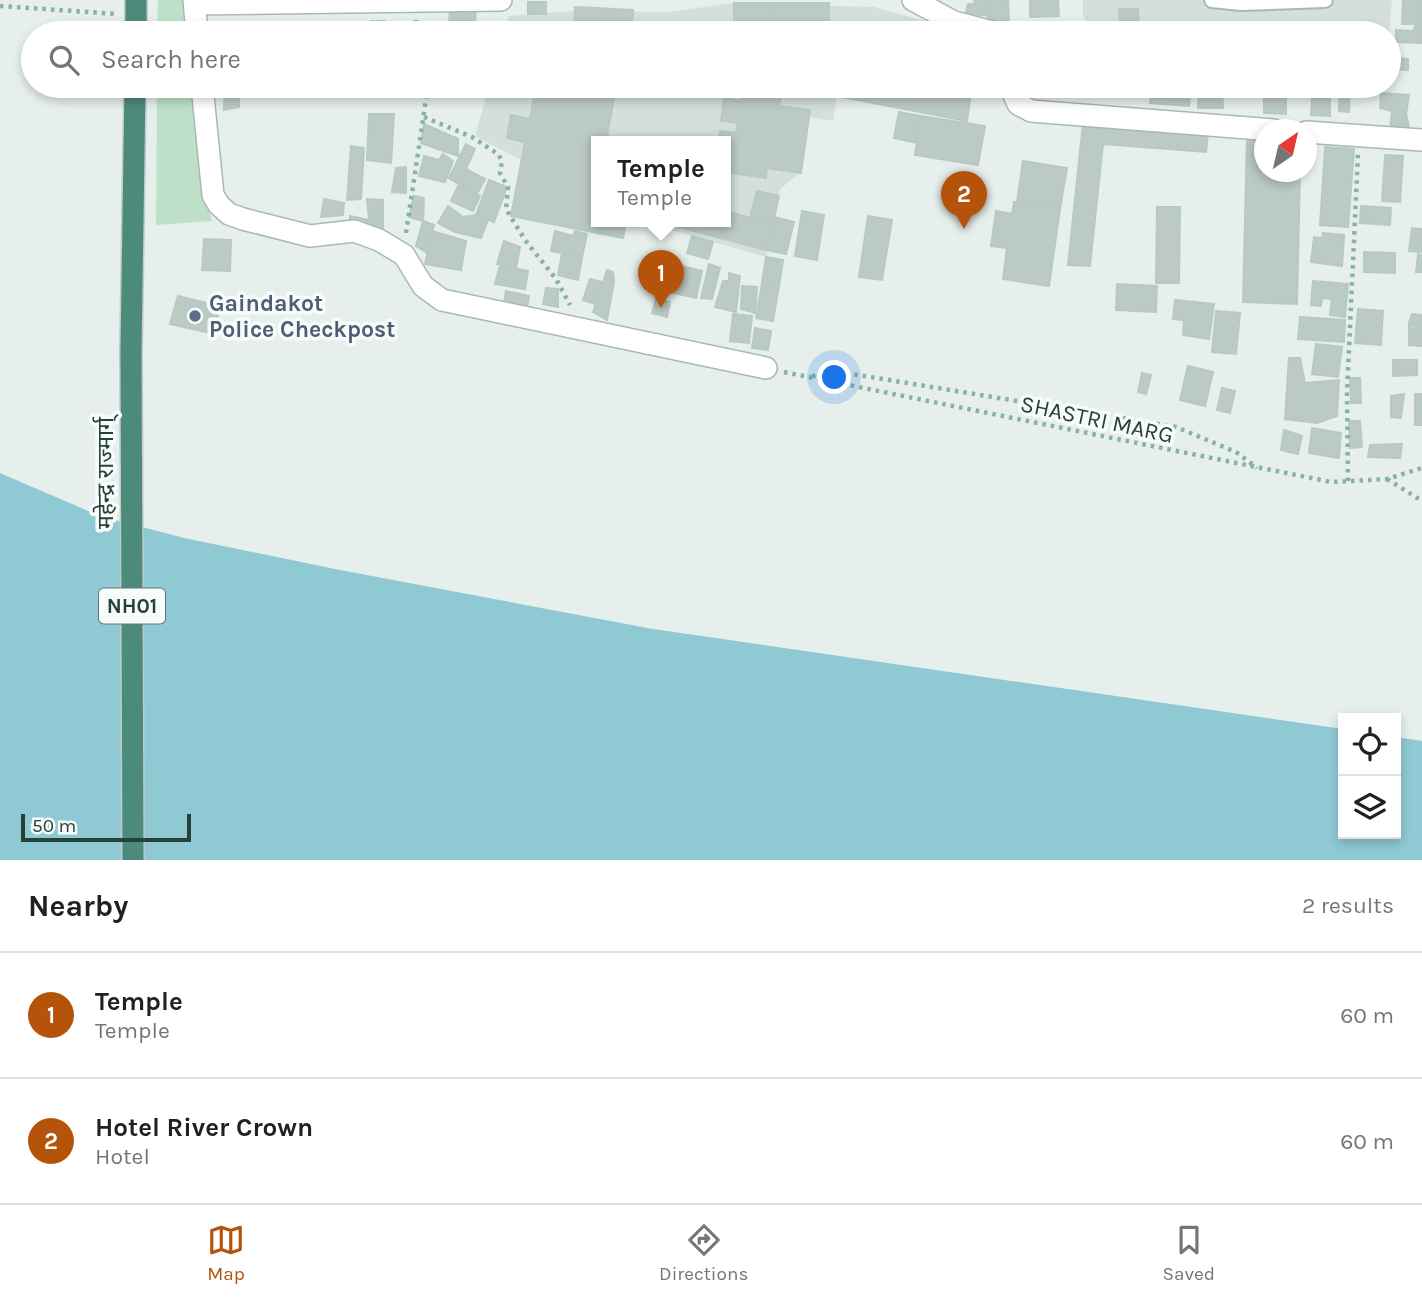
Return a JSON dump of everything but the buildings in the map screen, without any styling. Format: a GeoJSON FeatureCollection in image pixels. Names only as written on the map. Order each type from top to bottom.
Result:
{"type":"FeatureCollection","features":[{"type":"Feature","properties":{"kind":"highway","name":"महेन्द्र राज्मार्ग्"},"geometry":{"type":"LineString","coordinates":[[133,860],[131,351],[135,98]]}},
{"type":"Feature","properties":{"kind":"street"},"geometry":{"type":"LineString","coordinates":[[196,21],[194,2],[501,0]]}},
{"type":"Feature","properties":{"kind":"street"},"geometry":{"type":"LineString","coordinates":[[913,0],[952,21]]}},
{"type":"Feature","properties":{"kind":"street"},"geometry":{"type":"LineString","coordinates":[[203,98],[213,195],[229,214],[310,236],[354,231],[404,255],[423,286],[442,300],[574,330],[766,368]]}},
{"type":"Feature","properties":{"kind":"street"},"geometry":{"type":"LineString","coordinates":[[1015,98],[1017,104],[1031,111],[1254,128]]}},
{"type":"Feature","properties":{"kind":"street"},"geometry":{"type":"LineString","coordinates":[[1317,133],[1422,140]]}},
{"type":"Feature","properties":{"kind":"lane"},"geometry":{"type":"LineString","coordinates":[[1212,0],[1241,3],[1325,0]]}},
{"type":"Feature","properties":{"kind":"path"},"geometry":{"type":"LineString","coordinates":[[0,6],[136,16]]}},
{"type":"Feature","properties":{"kind":"path"},"geometry":{"type":"LineString","coordinates":[[404,255],[426,98]]}},
{"type":"Feature","properties":{"kind":"path"},"geometry":{"type":"LineString","coordinates":[[424,117],[472,137],[498,154],[502,161],[500,173],[508,187],[506,209],[524,240],[556,279],[577,316],[574,330]]}},
{"type":"Feature","properties":{"kind":"path"},"geometry":{"type":"LineString","coordinates":[[1348,481],[1347,392],[1359,136]]}},
{"type":"Feature","properties":{"kind":"path","name":"SHASTRI MARG"},"geometry":{"type":"LineString","coordinates":[[766,368],[1331,482],[1387,479],[1422,468]]}},
{"type":"Feature","properties":{"kind":"path"},"geometry":{"type":"LineString","coordinates":[[808,377],[826,372],[846,373],[1176,427],[1236,452],[1258,469]]}},
{"type":"Feature","properties":{"kind":"path"},"geometry":{"type":"LineString","coordinates":[[1387,479],[1422,501]]}},
{"type":"Feature","properties":{"kind":"shaded area"},"geometry":{"type":"Polygon","coordinates":[[[1083,0],[1392,0],[1390,21],[1086,21],[1083,0]]]}},
{"type":"Feature","properties":{"kind":"shaded area"},"geometry":{"type":"Polygon","coordinates":[[[734,3],[874,7],[925,21],[508,21],[509,16],[573,11],[667,12],[734,3]]]}},
{"type":"Feature","properties":{"kind":"shaded area"},"geometry":{"type":"Polygon","coordinates":[[[486,98],[837,98],[833,121],[809,117],[800,173],[780,189],[766,257],[661,227],[731,227],[731,136],[591,136],[591,196],[475,136],[486,98]]]}},
{"type":"Feature","properties":{"kind":"shaded area"},"geometry":{"type":"Polygon","coordinates":[[[847,98],[970,98],[967,121],[847,98]]]}},
{"type":"Feature","properties":{"kind":"green space"},"geometry":{"type":"Polygon","coordinates":[[[158,0],[187,0],[190,21],[157,21],[158,0]]]}},
{"type":"Feature","properties":{"kind":"green space"},"geometry":{"type":"Polygon","coordinates":[[[157,98],[197,98],[206,198],[212,221],[156,225],[157,98]]]}},
{"type":"Feature","properties":{"kind":"water"},"geometry":{"type":"Polygon","coordinates":[[[0,473],[100,516],[184,538],[335,569],[653,629],[1338,728],[1338,839],[1401,839],[1401,738],[1422,741],[1422,860],[0,860],[0,473]]]}},
{"type":"Feature","properties":{"kind":"place","name":"Hotel River Crown"},"geometry":{"type":"Point","coordinates":[964,229]}},
{"type":"Feature","properties":{"kind":"place","name":"Temple"},"geometry":{"type":"Point","coordinates":[661,308]}},
{"type":"Feature","properties":{"kind":"place","name":"Gaindakot Police Checkpost"},"geometry":{"type":"Point","coordinates":[195,316]}}]}
